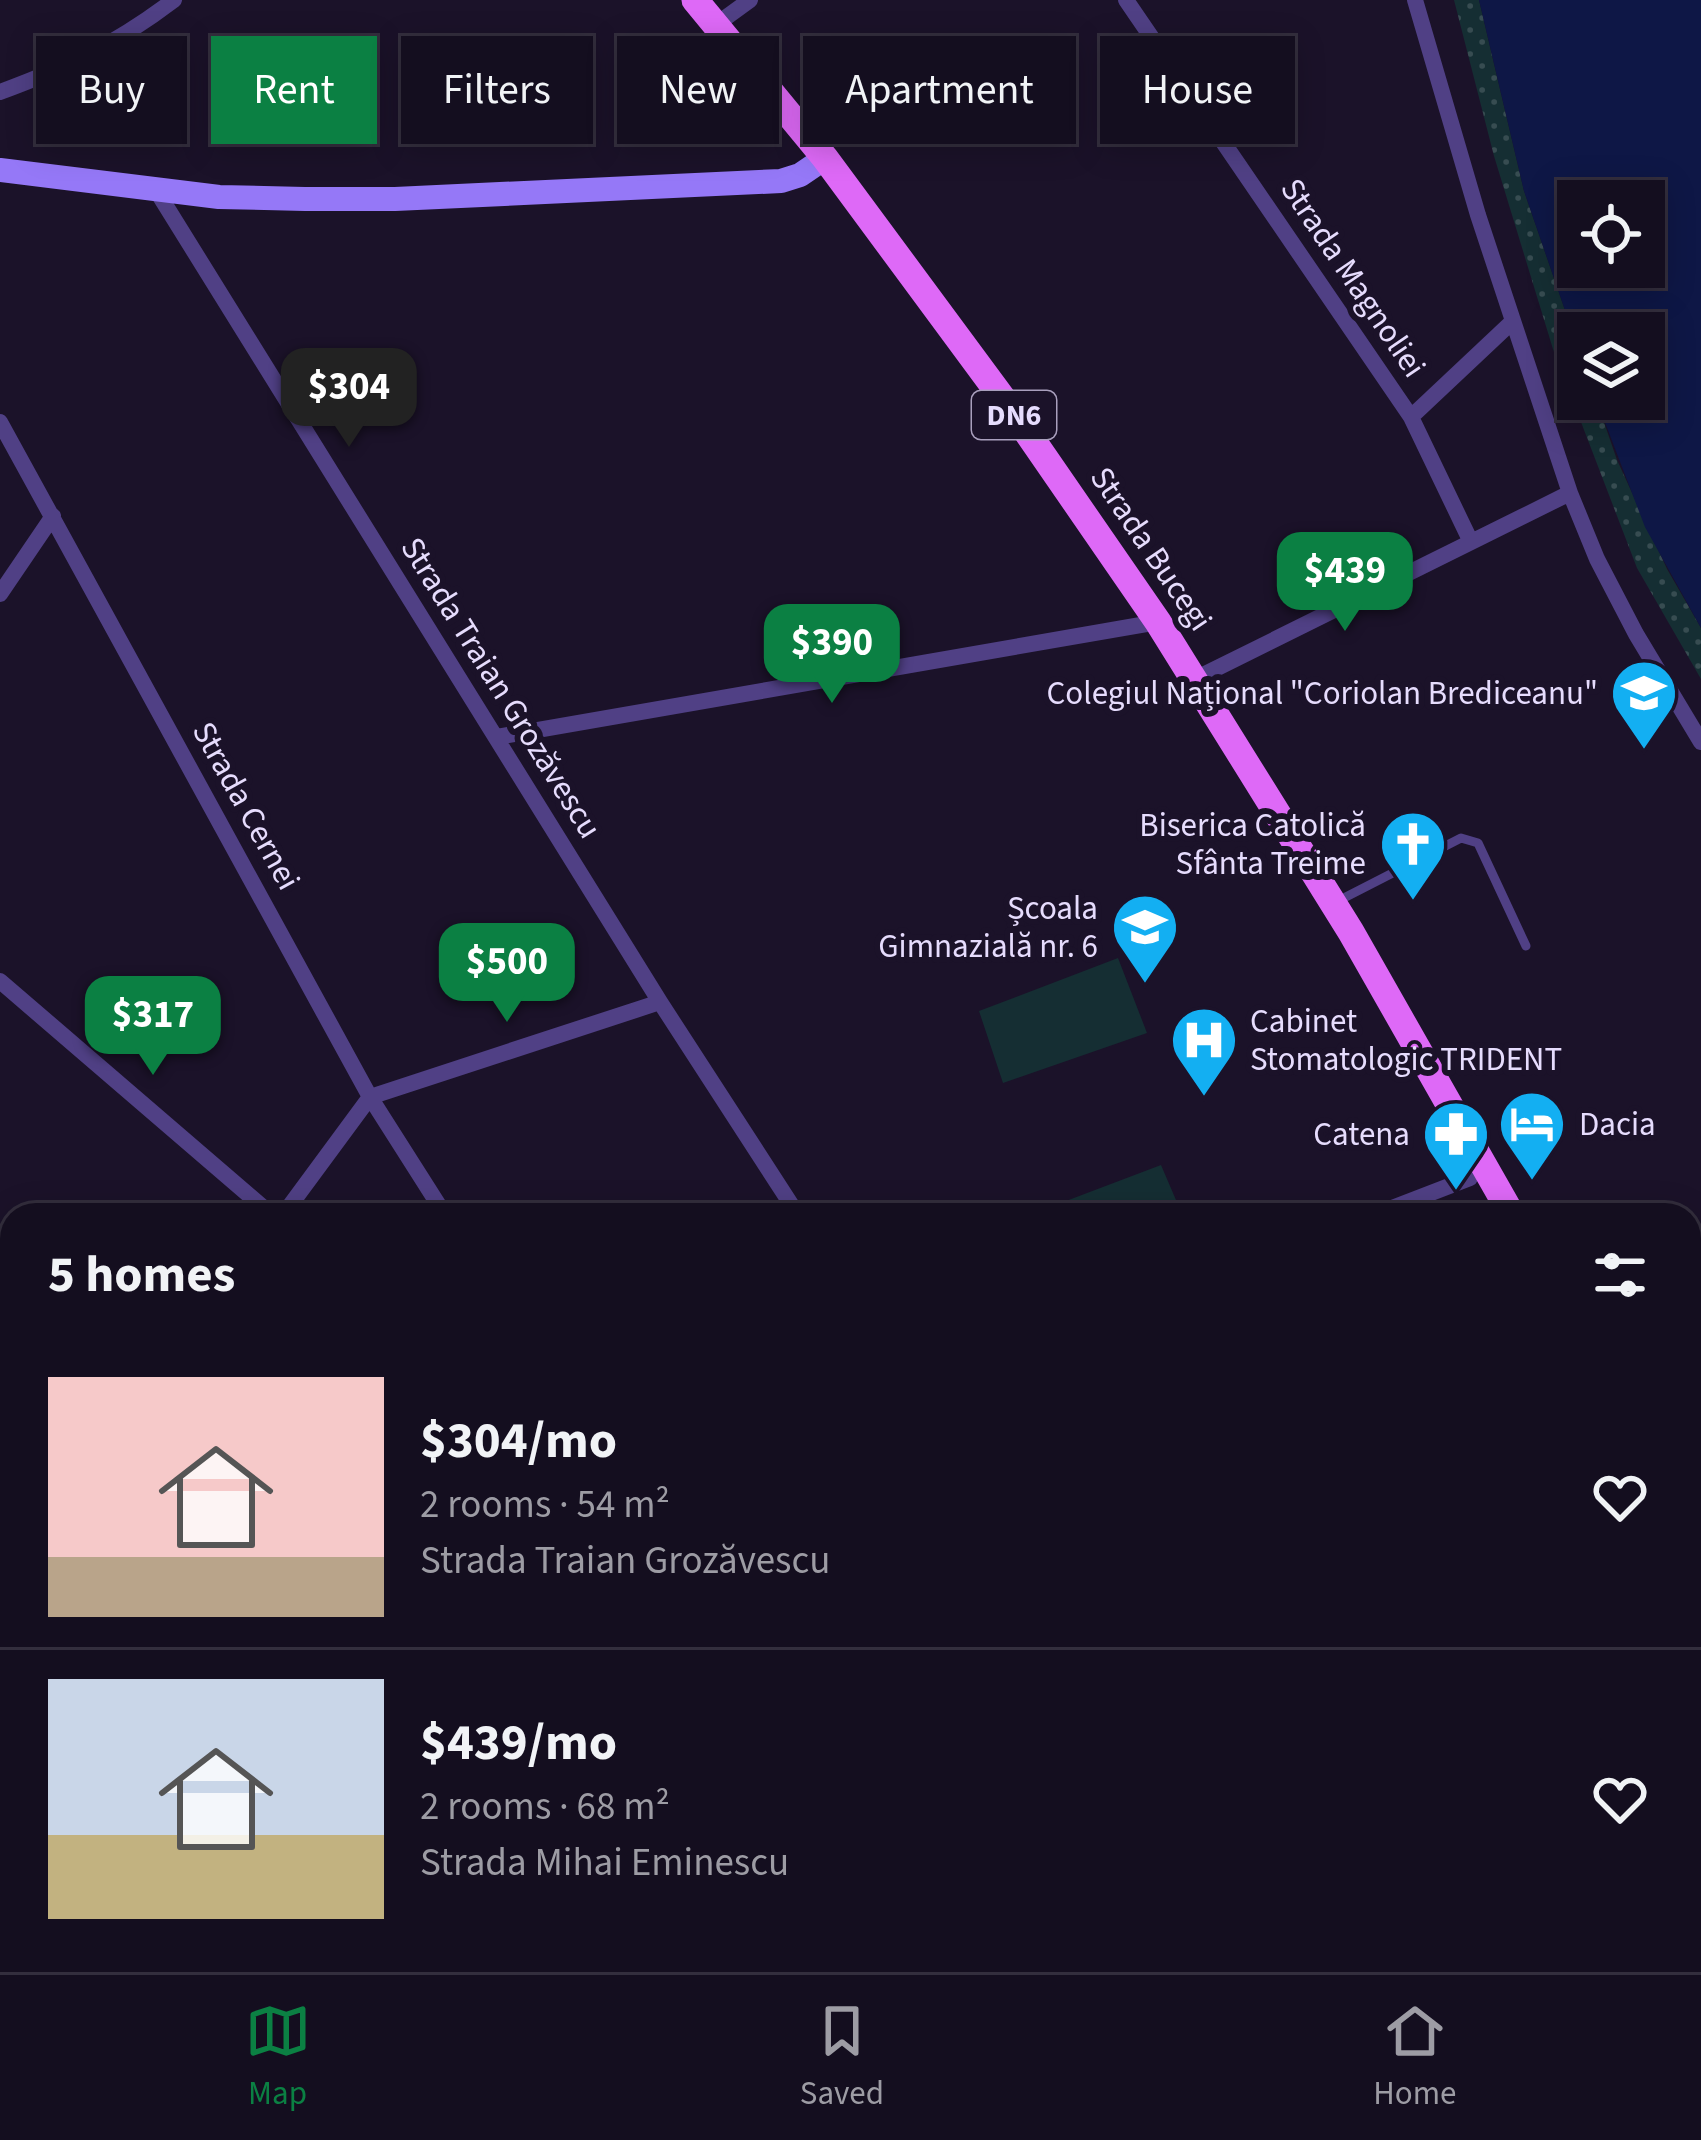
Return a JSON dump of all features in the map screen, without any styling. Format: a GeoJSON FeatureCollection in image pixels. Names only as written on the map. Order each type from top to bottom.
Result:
{"type":"FeatureCollection","features":[{"type":"Feature","properties":{"kind":"main road","name":"Strada Bucegi"},"geometry":{"type":"LineString","coordinates":[[695,0],[825,158],[1020,422],[1158,622],[1334,904],[1481,1177]]}},
{"type":"Feature","properties":{"kind":"main road"},"geometry":{"type":"LineString","coordinates":[[0,170],[219,197],[417,198],[781,181],[825,158]]}},
{"type":"Feature","properties":{"kind":"main road","name":"DN6"},"geometry":{"type":"LineString","coordinates":[[1481,1177],[1502,1203]]}},
{"type":"Feature","properties":{"kind":"street"},"geometry":{"type":"LineString","coordinates":[[0,92],[73,65],[136,29],[174,0]]}},
{"type":"Feature","properties":{"kind":"street"},"geometry":{"type":"LineString","coordinates":[[717,24],[750,0]]}},
{"type":"Feature","properties":{"kind":"street","name":"Strada Magnoliei"},"geometry":{"type":"LineString","coordinates":[[1126,0],[1411,417],[1471,542]]}},
{"type":"Feature","properties":{"kind":"street"},"geometry":{"type":"LineString","coordinates":[[1415,0],[1570,493],[1636,634],[1701,742]]}},
{"type":"Feature","properties":{"kind":"street","name":"Strada Traian Grozăvescu"},"geometry":{"type":"LineString","coordinates":[[156,190],[660,1002],[790,1203]]}},
{"type":"Feature","properties":{"kind":"street"},"geometry":{"type":"LineString","coordinates":[[1411,417],[1513,321]]}},
{"type":"Feature","properties":{"kind":"street","name":"Strada Cernei"},"geometry":{"type":"LineString","coordinates":[[0,422],[370,1097],[438,1203]]}},
{"type":"Feature","properties":{"kind":"street"},"geometry":{"type":"LineString","coordinates":[[1195,679],[1570,493]]}},
{"type":"Feature","properties":{"kind":"street"},"geometry":{"type":"LineString","coordinates":[[0,594],[53,516]]}},
{"type":"Feature","properties":{"kind":"street"},"geometry":{"type":"LineString","coordinates":[[497,737],[1158,622]]}},
{"type":"Feature","properties":{"kind":"street"},"geometry":{"type":"LineString","coordinates":[[0,982],[258,1203]]}},
{"type":"Feature","properties":{"kind":"street"},"geometry":{"type":"LineString","coordinates":[[292,1203],[370,1097],[660,1002]]}},
{"type":"Feature","properties":{"kind":"street"},"geometry":{"type":"LineString","coordinates":[[1408,1203],[1481,1177]]}},
{"type":"Feature","properties":{"kind":"lane"},"geometry":{"type":"LineString","coordinates":[[1334,904],[1468,838],[1478,843],[1526,946]]}},
{"type":"Feature","properties":{"kind":"green space"},"geometry":{"type":"Polygon","coordinates":[[[1454,0],[1479,0],[1524,191],[1566,312],[1557,312],[1557,359],[1553,349],[1494,156],[1454,0]]]}},
{"type":"Feature","properties":{"kind":"green space"},"geometry":{"type":"Polygon","coordinates":[[[1580,420],[1603,420],[1667,569],[1701,628],[1701,679],[1637,568],[1580,420]]]}},
{"type":"Feature","properties":{"kind":"green space"},"geometry":{"type":"Polygon","coordinates":[[[1118,958],[1147,1033],[1003,1083],[979,1011],[1118,958]]]}},
{"type":"Feature","properties":{"kind":"green space"},"geometry":{"type":"Polygon","coordinates":[[[1161,1165],[1177,1203],[1067,1203],[1161,1165]]]}},
{"type":"Feature","properties":{"kind":"shaded area"},"geometry":{"type":"Polygon","coordinates":[[[1479,0],[1701,0],[1701,628],[1645,527],[1604,420],[1665,420],[1665,312],[1566,312],[1557,288],[1665,288],[1665,180],[1557,180],[1557,287],[1524,191],[1479,0]]]}},
{"type":"Feature","properties":{"kind":"place","name":"Colegiul Național \"Coriolan Brediceanu\""},"geometry":{"type":"Point","coordinates":[1644,752]}},
{"type":"Feature","properties":{"kind":"place","name":"Biserica Catolică Sfânta Treime"},"geometry":{"type":"Point","coordinates":[1413,903]}},
{"type":"Feature","properties":{"kind":"place","name":"Școala Gimnazială nr. 6"},"geometry":{"type":"Point","coordinates":[1145,986]}},
{"type":"Feature","properties":{"kind":"place","name":"Cabinet Stomatologic TRIDENT"},"geometry":{"type":"Point","coordinates":[1204,1099]}},
{"type":"Feature","properties":{"kind":"place","name":"Dacia"},"geometry":{"type":"Point","coordinates":[1532,1183]}},
{"type":"Feature","properties":{"kind":"place","name":"Catena"},"geometry":{"type":"Point","coordinates":[1456,1193]}}]}
